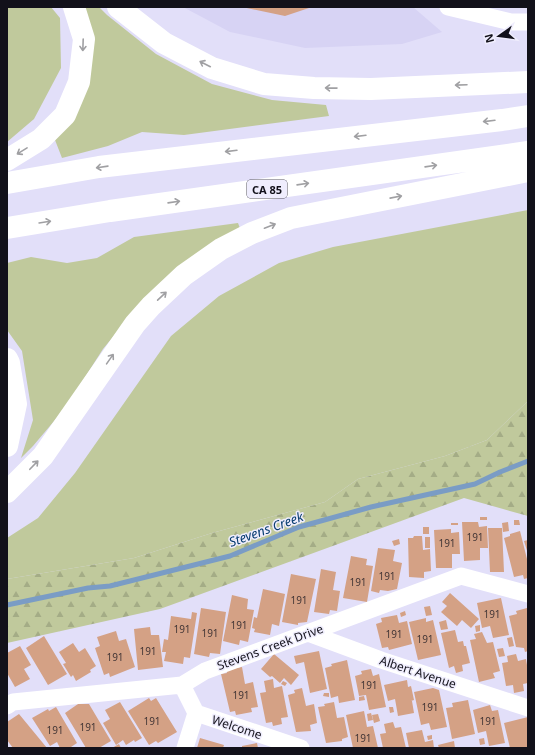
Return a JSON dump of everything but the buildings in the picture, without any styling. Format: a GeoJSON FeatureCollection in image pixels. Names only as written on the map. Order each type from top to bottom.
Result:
{"type":"FeatureCollection","features":[{"type":"Feature","properties":{"kind":"highway"},"geometry":{"type":"LineString","coordinates":[[7,160],[41,139],[65,115],[79,82],[84,39],[74,7]]}},
{"type":"Feature","properties":{"kind":"highway"},"geometry":{"type":"LineString","coordinates":[[118,7],[164,43],[212,68],[264,84],[314,88],[371,89],[528,82]]}},
{"type":"Feature","properties":{"kind":"highway"},"geometry":{"type":"LineString","coordinates":[[7,183],[99,167],[528,116]]}},
{"type":"Feature","properties":{"kind":"highway","name":"CA 85"},"geometry":{"type":"LineString","coordinates":[[7,228],[110,211],[528,152]]}},
{"type":"Feature","properties":{"kind":"highway"},"geometry":{"type":"LineString","coordinates":[[7,492],[43,456],[135,324],[184,275],[220,249],[252,232],[291,218],[528,171]]}},
{"type":"Feature","properties":{"kind":"highway"},"geometry":{"type":"LineString","coordinates":[[7,359],[16,404],[7,446]]}},
{"type":"Feature","properties":{"kind":"street"},"geometry":{"type":"LineString","coordinates":[[448,7],[511,22],[528,22]]}},
{"type":"Feature","properties":{"kind":"street","name":"Stevens Creek Drive"},"geometry":{"type":"LineString","coordinates":[[7,706],[13,702],[182,685],[205,671],[461,576],[528,594]]}},
{"type":"Feature","properties":{"kind":"street","name":"Albert Avenue"},"geometry":{"type":"LineString","coordinates":[[308,633],[381,660],[528,708]]}},
{"type":"Feature","properties":{"kind":"street"},"geometry":{"type":"LineString","coordinates":[[182,685],[196,713],[185,748]]}},
{"type":"Feature","properties":{"kind":"street","name":"Welcome"},"geometry":{"type":"LineString","coordinates":[[196,713],[301,748]]}},
{"type":"Feature","properties":{"kind":"shaded area"},"geometry":{"type":"Polygon","coordinates":[[[183,7],[413,7],[442,32],[402,44],[305,48],[230,32],[183,7]]]}},
{"type":"Feature","properties":{"kind":"green space"},"geometry":{"type":"Polygon","coordinates":[[[7,7],[51,7],[60,18],[61,68],[34,119],[7,142],[7,7]]]}},
{"type":"Feature","properties":{"kind":"green space"},"geometry":{"type":"Polygon","coordinates":[[[82,7],[99,7],[156,54],[212,84],[272,100],[326,105],[329,116],[184,135],[142,132],[108,146],[62,158],[55,140],[75,114],[82,7]]]}},
{"type":"Feature","properties":{"kind":"green space"},"geometry":{"type":"Polygon","coordinates":[[[528,210],[528,401],[487,440],[445,456],[358,479],[325,502],[212,533],[134,558],[7,579],[7,538],[38,518],[75,473],[171,336],[219,296],[279,263],[333,247],[528,210]]]}},
{"type":"Feature","properties":{"kind":"green space"},"geometry":{"type":"Polygon","coordinates":[[[238,223],[241,231],[146,297],[103,349],[66,407],[21,458],[33,420],[22,351],[7,330],[7,263],[31,257],[67,263],[97,258],[134,237],[238,223]]]}},
{"type":"Feature","properties":{"kind":"green space"},"geometry":{"type":"Polygon","coordinates":[[[528,401],[528,516],[464,498],[160,609],[7,643],[7,579],[134,558],[212,533],[325,502],[358,479],[445,456],[487,440],[528,401]]]}},
{"type":"Feature","properties":{"kind":"waterway","name":"Stevens Creek"},"geometry":{"type":"LineString","coordinates":[[7,605],[88,588],[110,586],[230,556],[299,527],[371,507],[475,484],[528,461]]}}]}
